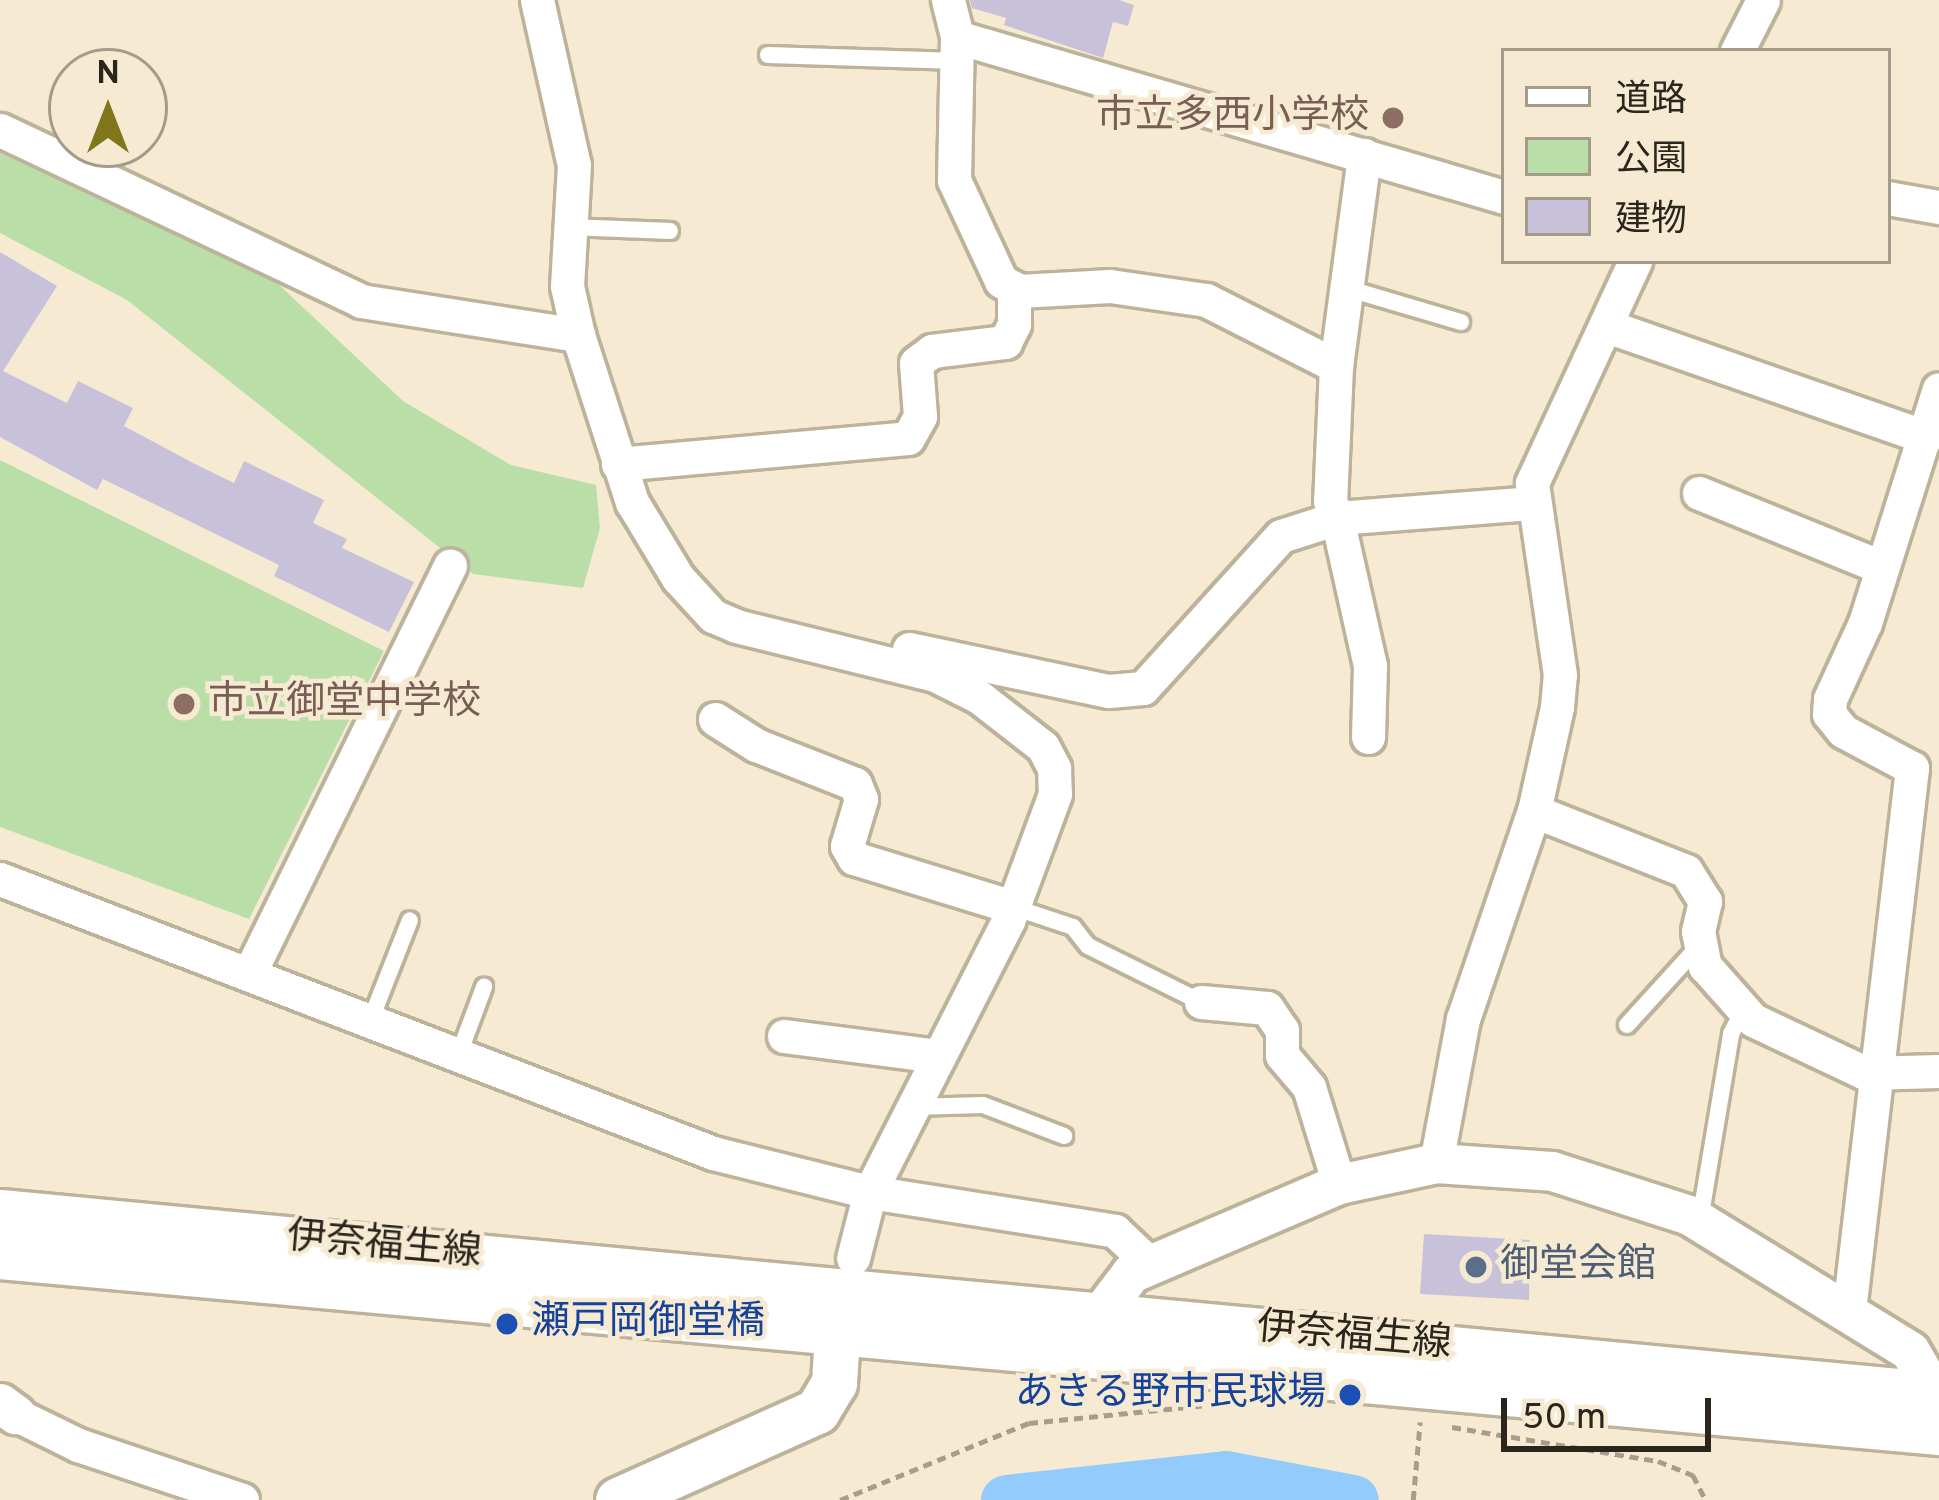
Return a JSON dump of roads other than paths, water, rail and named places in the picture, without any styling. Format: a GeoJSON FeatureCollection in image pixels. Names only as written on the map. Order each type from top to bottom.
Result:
{"type":"FeatureCollection","features":[{"type":"Feature","properties":{"kind":"main road","name":"伊奈福生線"},"geometry":{"type":"LineString","coordinates":[[0,1212],[1099,1315],[1932,1413]]}},
{"type":"Feature","properties":{"kind":"main road","name":"伊奈福生線"},"geometry":{"type":"LineString","coordinates":[[0,1256],[843,1293],[1932,1413]]}},
{"type":"Feature","properties":{"kind":"main road"},"geometry":{"type":"LineString","coordinates":[[618,1500],[817,1411],[834,1383],[843,1293]]}},
{"type":"Feature","properties":{"kind":"street"},"geometry":{"type":"LineString","coordinates":[[537,0],[574,165],[567,286],[578,335],[618,464],[678,578],[713,616],[935,674],[980,697],[1043,747],[1055,794],[1013,908],[870,1192],[843,1293]]}},
{"type":"Feature","properties":{"kind":"street"},"geometry":{"type":"LineString","coordinates":[[948,0],[958,49],[954,180],[1001,281],[1014,288],[1110,286],[1206,300],[1336,366]]}},
{"type":"Feature","properties":{"kind":"street"},"geometry":{"type":"LineString","coordinates":[[1739,48],[1763,0]]}},
{"type":"Feature","properties":{"kind":"street"},"geometry":{"type":"LineString","coordinates":[[958,49],[1364,155],[1501,196]]}},
{"type":"Feature","properties":{"kind":"street"},"geometry":{"type":"LineString","coordinates":[[0,130],[361,301],[578,335]]}},
{"type":"Feature","properties":{"kind":"street"},"geometry":{"type":"LineString","coordinates":[[1364,155],[1336,366],[1330,501],[1370,666],[1368,737]]}},
{"type":"Feature","properties":{"kind":"street"},"geometry":{"type":"LineString","coordinates":[[1891,199],[1939,207]]}},
{"type":"Feature","properties":{"kind":"street"},"geometry":{"type":"LineString","coordinates":[[1436,1163],[1463,1019],[1534,811],[1560,674],[1530,503],[1532,483],[1634,264]]}},
{"type":"Feature","properties":{"kind":"street"},"geometry":{"type":"LineString","coordinates":[[618,464],[908,438],[920,416],[916,363],[932,351],[1005,341],[1014,324],[1014,288]]}},
{"type":"Feature","properties":{"kind":"street"},"geometry":{"type":"LineString","coordinates":[[1607,326],[1927,437]]}},
{"type":"Feature","properties":{"kind":"street"},"geometry":{"type":"LineString","coordinates":[[1850,1311],[1881,1075],[1912,768],[1843,731],[1829,714],[1927,437],[1939,389]]}},
{"type":"Feature","properties":{"kind":"street"},"geometry":{"type":"LineString","coordinates":[[1699,493],[1880,567]]}},
{"type":"Feature","properties":{"kind":"street"},"geometry":{"type":"LineString","coordinates":[[854,654],[900,646],[1108,691],[1143,688],[1281,536],[1337,518],[1530,503]]}},
{"type":"Feature","properties":{"kind":"street"},"geometry":{"type":"LineString","coordinates":[[250,972],[450,566]]}},
{"type":"Feature","properties":{"kind":"street"},"geometry":{"type":"LineString","coordinates":[[715,719],[756,745],[855,784],[861,799],[847,846],[854,859],[1013,908]]}},
{"type":"Feature","properties":{"kind":"street"},"geometry":{"type":"LineString","coordinates":[[1534,811],[1686,871],[1705,901],[1699,946],[1743,1010],[1814,1054],[1881,1075],[1939,1071]]}},
{"type":"Feature","properties":{"kind":"street"},"geometry":{"type":"LineString","coordinates":[[0,878],[712,1153],[870,1192],[1115,1231],[1150,1264]]}},
{"type":"Feature","properties":{"kind":"street"},"geometry":{"type":"LineString","coordinates":[[1201,1002],[1267,1008],[1282,1030],[1282,1055],[1309,1087],[1339,1184]]}},
{"type":"Feature","properties":{"kind":"street"},"geometry":{"type":"LineString","coordinates":[[784,1036],[938,1056]]}},
{"type":"Feature","properties":{"kind":"street"},"geometry":{"type":"LineString","coordinates":[[1099,1315],[1122,1280],[1150,1264],[1339,1184],[1436,1163],[1552,1171],[1700,1221],[1850,1311],[1910,1351],[1932,1413]]}},
{"type":"Feature","properties":{"kind":"street"},"geometry":{"type":"LineString","coordinates":[[8,1408],[78,1445],[242,1500]]}},
{"type":"Feature","properties":{"kind":"lane"},"geometry":{"type":"LineString","coordinates":[[768,55],[958,49]]}},
{"type":"Feature","properties":{"kind":"lane"},"geometry":{"type":"LineString","coordinates":[[570,227],[670,231]]}},
{"type":"Feature","properties":{"kind":"lane"},"geometry":{"type":"LineString","coordinates":[[1346,288],[1461,322]]}},
{"type":"Feature","properties":{"kind":"lane"},"geometry":{"type":"LineString","coordinates":[[1013,908],[1073,927],[1088,946],[1201,1002]]}},
{"type":"Feature","properties":{"kind":"lane"},"geometry":{"type":"LineString","coordinates":[[371,1019],[410,920]]}},
{"type":"Feature","properties":{"kind":"lane"},"geometry":{"type":"LineString","coordinates":[[1627,1025],[1699,946]]}},
{"type":"Feature","properties":{"kind":"lane"},"geometry":{"type":"LineString","coordinates":[[459,1054],[484,987]]}},
{"type":"Feature","properties":{"kind":"lane"},"geometry":{"type":"LineString","coordinates":[[1700,1221],[1730,1034],[1743,1010]]}},
{"type":"Feature","properties":{"kind":"lane"},"geometry":{"type":"LineString","coordinates":[[912,1107],[983,1105],[1064,1136]]}},
{"type":"Feature","properties":{"kind":"waterway"},"geometry":{"type":"LineString","coordinates":[[1006,1500],[1226,1476],[1353,1500]]}},
{"type":"Feature","properties":{"kind":"place","name":"市立多西小学校"},"geometry":{"type":"Point","coordinates":[1393,118]}},
{"type":"Feature","properties":{"kind":"place","name":"市立御堂中学校"},"geometry":{"type":"Point","coordinates":[184,704]}},
{"type":"Feature","properties":{"kind":"place","name":"御堂会館"},"geometry":{"type":"Point","coordinates":[1476,1267]}},
{"type":"Feature","properties":{"kind":"place","name":"瀬戸岡御堂橋"},"geometry":{"type":"Point","coordinates":[507,1324]}},
{"type":"Feature","properties":{"kind":"place","name":"あきる野市民球場"},"geometry":{"type":"Point","coordinates":[1350,1395]}}]}
